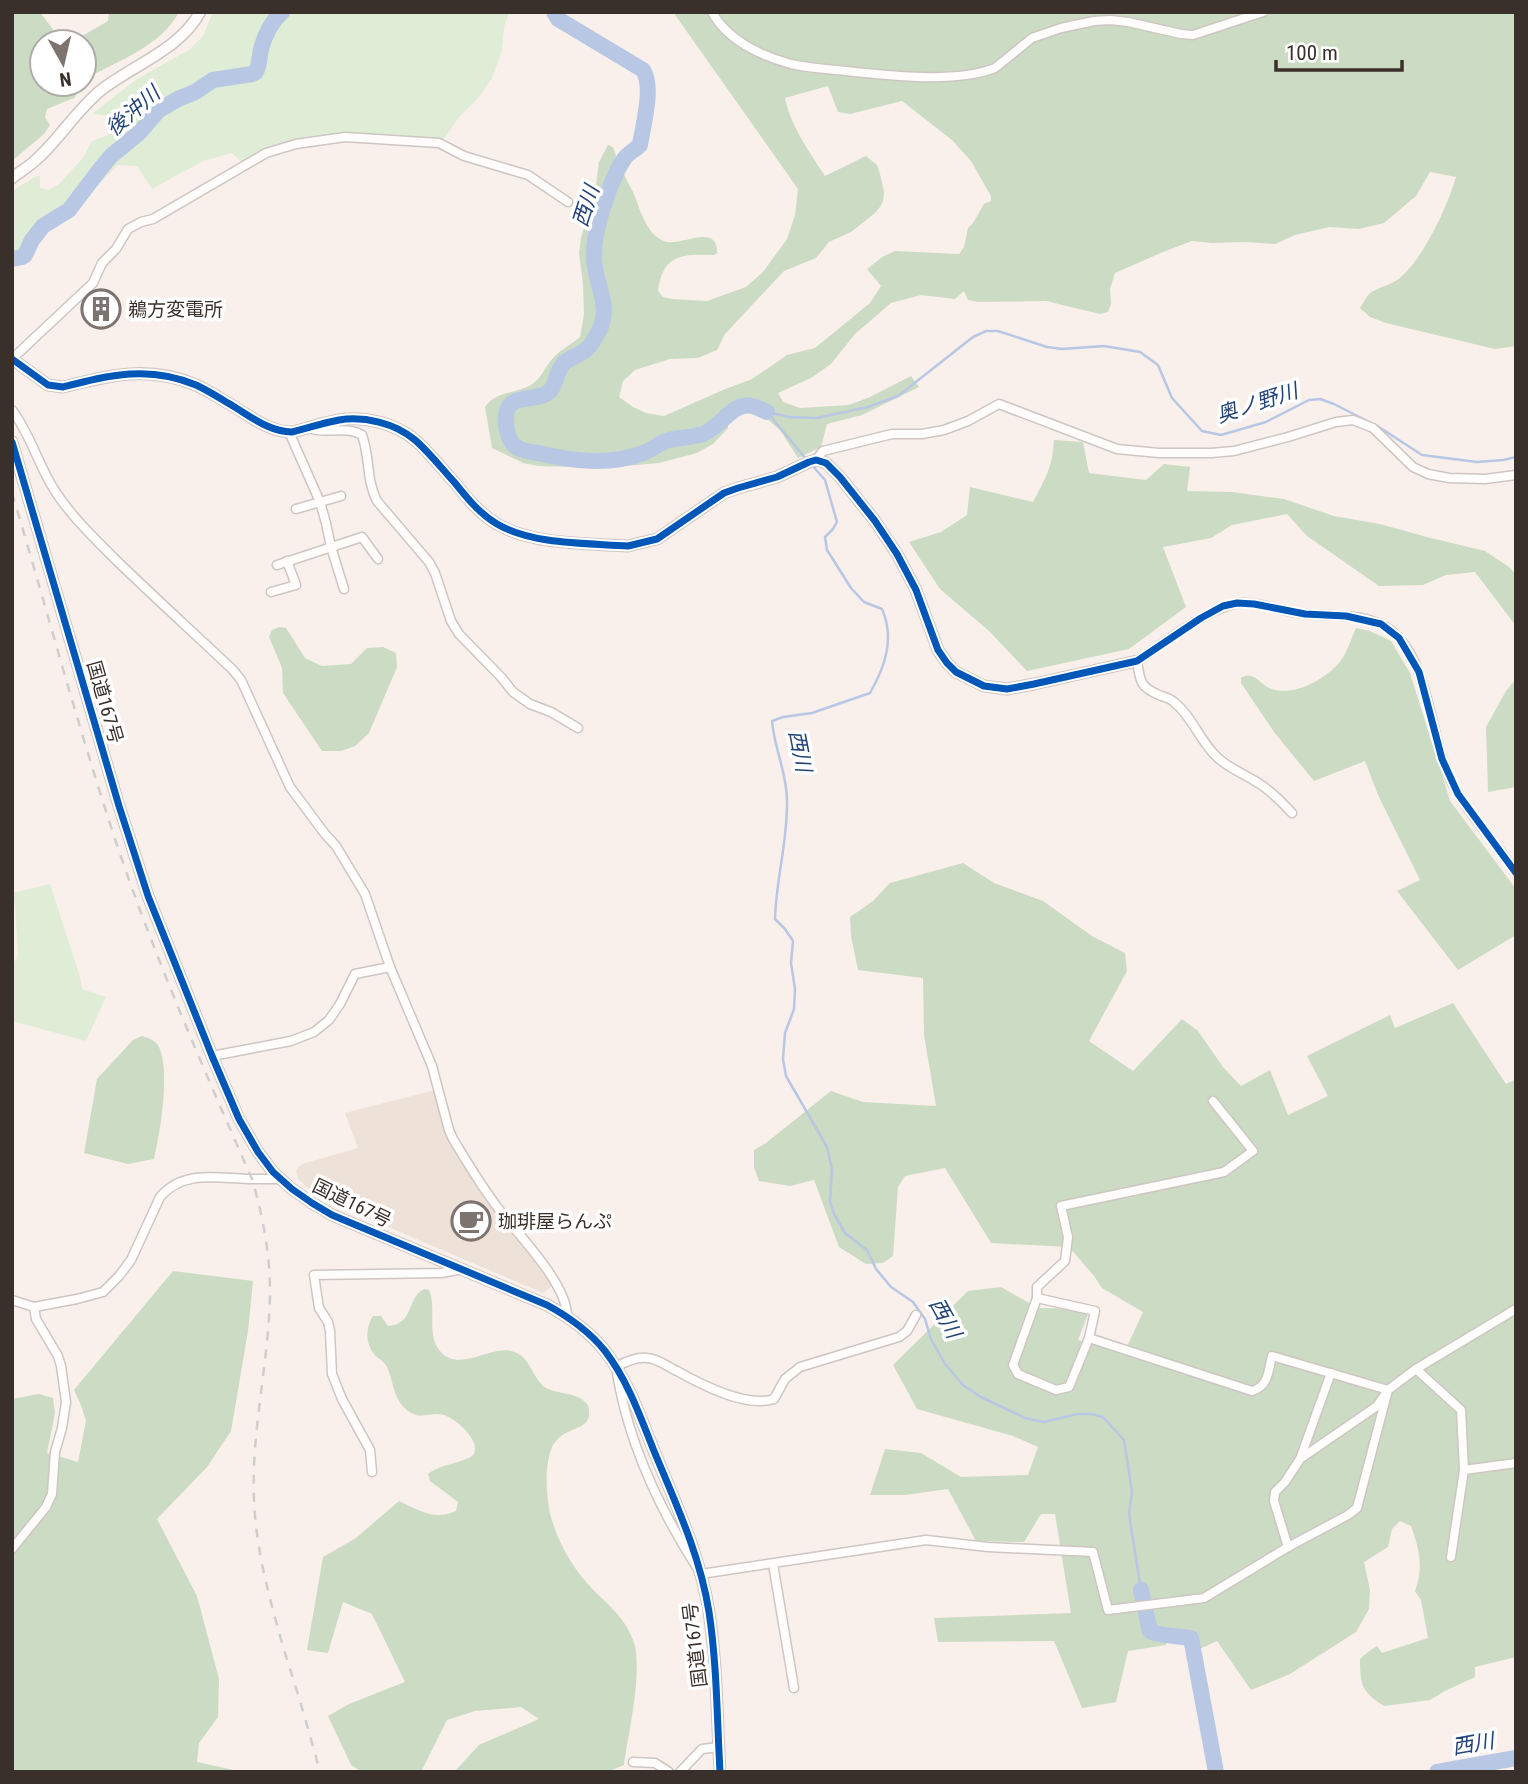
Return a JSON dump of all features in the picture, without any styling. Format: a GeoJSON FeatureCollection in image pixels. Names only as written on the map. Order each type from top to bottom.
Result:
{"type":"FeatureCollection","features":[{"type":"Feature","properties":{"kind":"street"},"geometry":{"type":"LineString","coordinates":[[12,178],[39,158],[77,112],[100,91],[173,43],[187,31],[200,12]]}},
{"type":"Feature","properties":{"kind":"street"},"geometry":{"type":"LineString","coordinates":[[712,12],[717,22],[743,44],[791,64],[878,74],[932,76],[988,71],[1032,38],[1094,17],[1193,35],[1263,12]]}},
{"type":"Feature","properties":{"kind":"street"},"geometry":{"type":"LineString","coordinates":[[568,202],[528,174],[464,156],[439,143],[345,137],[296,144],[266,153],[153,219],[128,229],[116,249],[102,263],[93,283],[12,359],[48,385],[55,387],[118,374],[157,375],[177,379],[198,386],[280,431],[289,432],[341,420],[368,420],[388,425],[414,439],[478,510],[494,523],[507,530],[544,539],[628,546],[657,539],[724,493],[777,477],[809,461],[826,463],[875,521],[897,554],[916,590],[938,650],[947,663],[956,672],[984,686],[1007,689],[1137,661],[1201,618],[1237,603],[1305,614],[1346,616],[1381,624],[1399,638],[1419,672],[1441,759],[1458,794],[1516,873]]}},
{"type":"Feature","properties":{"kind":"street"},"geometry":{"type":"LineString","coordinates":[[816,460],[822,451],[892,434],[922,434],[944,430],[968,421],[999,404],[1117,449],[1159,453],[1234,451],[1336,422],[1353,420],[1373,428],[1413,467],[1428,474],[1449,478],[1485,479],[1516,475]]}},
{"type":"Feature","properties":{"kind":"street"},"geometry":{"type":"LineString","coordinates":[[12,410],[22,423],[55,491],[73,514],[142,586],[241,680],[290,788],[336,846],[365,894],[390,967],[432,1066],[449,1130],[498,1208],[548,1272],[567,1307],[568,1317]]}},
{"type":"Feature","properties":{"kind":"street"},"geometry":{"type":"LineString","coordinates":[[309,428],[318,431],[351,430],[362,435],[371,491],[429,562],[451,621],[459,634],[513,692],[530,704],[578,727]]}},
{"type":"Feature","properties":{"kind":"street"},"geometry":{"type":"LineString","coordinates":[[289,432],[320,502],[344,589]]}},
{"type":"Feature","properties":{"kind":"street","name":"国道167号"},"geometry":{"type":"LineString","coordinates":[[12,442],[148,896],[212,1056],[248,1137],[280,1178],[302,1197],[332,1215],[547,1305],[568,1317],[593,1337],[616,1367],[628,1388],[691,1540],[701,1574],[709,1613],[718,1703],[720,1772]]}},
{"type":"Feature","properties":{"kind":"street"},"geometry":{"type":"LineString","coordinates":[[296,509],[341,496]]}},
{"type":"Feature","properties":{"kind":"street"},"geometry":{"type":"LineString","coordinates":[[277,565],[362,537],[378,559]]}},
{"type":"Feature","properties":{"kind":"street"},"geometry":{"type":"LineString","coordinates":[[271,592],[296,585],[287,561]]}},
{"type":"Feature","properties":{"kind":"street"},"geometry":{"type":"LineString","coordinates":[[1137,661],[1140,680],[1147,690],[1172,700],[1216,757],[1274,794],[1292,813]]}},
{"type":"Feature","properties":{"kind":"street"},"geometry":{"type":"LineString","coordinates":[[212,1056],[291,1041],[314,1032],[329,1020],[355,974],[390,967]]}},
{"type":"Feature","properties":{"kind":"street"},"geometry":{"type":"LineString","coordinates":[[1037,1298],[1095,1311],[1089,1338],[1069,1387],[1056,1390],[1017,1374],[1013,1365],[1037,1298],[1037,1287],[1065,1261],[1068,1237],[1061,1206],[1224,1172],[1253,1151],[1213,1101]]}},
{"type":"Feature","properties":{"kind":"street"},"geometry":{"type":"LineString","coordinates":[[12,1300],[34,1307],[97,1295],[105,1290],[131,1261],[156,1203],[173,1185],[206,1176],[280,1178]]}},
{"type":"Feature","properties":{"kind":"street"},"geometry":{"type":"LineString","coordinates":[[372,1472],[370,1450],[342,1399],[332,1374],[330,1331],[319,1308],[314,1275],[441,1273],[463,1269]]}},
{"type":"Feature","properties":{"kind":"street"},"geometry":{"type":"LineString","coordinates":[[12,1549],[46,1507],[52,1494],[55,1452],[66,1402],[58,1356],[36,1319],[34,1307]]}},
{"type":"Feature","properties":{"kind":"street"},"geometry":{"type":"LineString","coordinates":[[1300,1460],[1377,1406],[1388,1390],[1416,1369],[1516,1309]]}},
{"type":"Feature","properties":{"kind":"street"},"geometry":{"type":"LineString","coordinates":[[916,1315],[907,1331],[899,1337],[800,1367],[785,1379],[774,1399],[768,1401],[737,1398],[699,1383],[648,1357],[616,1367],[626,1419],[640,1458],[683,1546],[701,1574],[926,1540],[988,1547],[1093,1552],[1108,1610],[1204,1598],[1357,1508],[1388,1390]]}},
{"type":"Feature","properties":{"kind":"street"},"geometry":{"type":"LineString","coordinates":[[1089,1338],[1252,1391],[1264,1384],[1272,1356],[1388,1390]]}},
{"type":"Feature","properties":{"kind":"street"},"geometry":{"type":"LineString","coordinates":[[1416,1369],[1461,1410],[1464,1469],[1451,1557]]}},
{"type":"Feature","properties":{"kind":"street"},"geometry":{"type":"LineString","coordinates":[[1288,1547],[1274,1501],[1275,1492],[1300,1460],[1331,1373]]}},
{"type":"Feature","properties":{"kind":"street"},"geometry":{"type":"LineString","coordinates":[[1464,1469],[1516,1463]]}},
{"type":"Feature","properties":{"kind":"street"},"geometry":{"type":"LineString","coordinates":[[773,1564],[794,1688]]}},
{"type":"Feature","properties":{"kind":"street"},"geometry":{"type":"LineString","coordinates":[[681,1772],[702,1749],[719,1747]]}},
{"type":"Feature","properties":{"kind":"street"},"geometry":{"type":"LineString","coordinates":[[633,1762],[655,1763],[669,1772]]}},
{"type":"Feature","properties":{"kind":"shaded area"},"geometry":{"type":"Polygon","coordinates":[[[435,1090],[443,1125],[451,1142],[552,1286],[543,1293],[320,1198],[298,1179],[296,1170],[302,1164],[358,1148],[345,1113],[435,1090]]]}},
{"type":"Feature","properties":{"kind":"green space"},"geometry":{"type":"Polygon","coordinates":[[[12,12],[40,12],[52,28],[28,28],[28,98],[74,98],[47,109],[45,117],[50,125],[44,134],[12,161],[12,12]]]}},
{"type":"Feature","properties":{"kind":"green space"},"geometry":{"type":"Polygon","coordinates":[[[109,12],[179,12],[172,24],[151,43],[98,72],[96,28],[108,21],[109,12]]]}},
{"type":"Feature","properties":{"kind":"green space"},"geometry":{"type":"Polygon","coordinates":[[[213,12],[509,12],[504,27],[502,51],[492,78],[479,97],[459,117],[438,148],[349,140],[284,149],[245,165],[232,153],[203,161],[152,189],[137,166],[118,165],[91,192],[81,207],[41,232],[21,252],[12,254],[12,191],[40,175],[40,188],[48,190],[59,184],[83,158],[92,141],[126,128],[123,117],[92,114],[137,79],[189,50],[203,36],[213,12]]]}},
{"type":"Feature","properties":{"kind":"green space"},"geometry":{"type":"Polygon","coordinates":[[[673,12],[1516,12],[1516,346],[1495,349],[1386,323],[1370,317],[1360,308],[1369,294],[1395,281],[1412,266],[1435,229],[1456,177],[1430,172],[1416,196],[1384,223],[1359,229],[1329,227],[1295,235],[1275,244],[1192,241],[1163,252],[1115,273],[1110,289],[1111,304],[1108,312],[1100,314],[1046,301],[978,302],[968,300],[964,291],[955,299],[921,295],[891,303],[855,334],[831,364],[811,378],[778,393],[783,402],[800,408],[849,405],[911,376],[919,387],[862,415],[827,424],[821,447],[798,458],[780,430],[758,411],[748,413],[740,409],[728,419],[728,428],[713,444],[697,453],[659,463],[603,468],[538,466],[523,463],[492,448],[485,407],[500,395],[523,389],[533,383],[557,354],[580,337],[584,314],[579,253],[581,238],[596,186],[599,162],[608,145],[613,147],[644,220],[652,232],[664,241],[705,237],[716,244],[717,253],[714,255],[684,256],[669,263],[658,291],[663,297],[707,301],[746,287],[763,272],[787,239],[795,215],[798,189],[673,12]],[[828,86],[785,98],[796,129],[825,176],[866,156],[877,165],[884,192],[880,207],[851,232],[829,242],[816,258],[784,271],[725,334],[717,350],[698,358],[670,359],[635,370],[623,381],[619,397],[646,413],[664,416],[752,379],[787,355],[815,348],[870,303],[881,286],[867,269],[882,257],[895,251],[959,254],[964,247],[968,228],[984,204],[991,201],[991,196],[971,161],[952,140],[902,101],[850,114],[838,112],[828,86]]]}},
{"type":"Feature","properties":{"kind":"green space"},"geometry":{"type":"Polygon","coordinates":[[[1054,440],[1083,442],[1089,473],[1146,480],[1164,464],[1190,467],[1187,491],[1232,492],[1284,499],[1334,516],[1380,524],[1485,551],[1516,574],[1516,626],[1475,572],[1446,575],[1423,585],[1379,586],[1307,536],[1287,514],[1232,525],[1211,538],[1163,547],[1186,607],[1129,649],[1027,671],[989,631],[940,589],[909,542],[941,532],[967,515],[970,487],[1033,502],[1048,472],[1054,440]]]}},
{"type":"Feature","properties":{"kind":"green space"},"geometry":{"type":"Polygon","coordinates":[[[286,628],[305,658],[322,666],[351,664],[367,648],[383,647],[396,653],[397,667],[369,733],[355,746],[341,751],[322,751],[283,693],[282,668],[269,637],[272,630],[286,628]]]}},
{"type":"Feature","properties":{"kind":"green space"},"geometry":{"type":"Polygon","coordinates":[[[1356,628],[1391,641],[1410,673],[1450,801],[1516,889],[1516,935],[1458,970],[1397,891],[1420,880],[1378,795],[1365,761],[1314,781],[1274,732],[1241,683],[1241,678],[1249,675],[1269,688],[1278,690],[1288,691],[1307,686],[1339,663],[1356,628]]]}},
{"type":"Feature","properties":{"kind":"green space"},"geometry":{"type":"Polygon","coordinates":[[[1516,679],[1516,787],[1488,792],[1486,727],[1506,691],[1516,679]]]}},
{"type":"Feature","properties":{"kind":"green space"},"geometry":{"type":"Polygon","coordinates":[[[963,863],[994,883],[1043,901],[1092,936],[1125,953],[1127,971],[1089,1041],[1133,1071],[1182,1019],[1198,1031],[1223,1067],[1241,1086],[1270,1070],[1288,1115],[1328,1096],[1307,1056],[1390,1015],[1395,1028],[1453,1003],[1506,1084],[1516,1079],[1516,1657],[1475,1667],[1475,1677],[1430,1700],[1384,1706],[1367,1692],[1362,1682],[1360,1659],[1377,1646],[1382,1653],[1428,1638],[1421,1600],[1415,1591],[1420,1566],[1418,1550],[1411,1526],[1400,1521],[1392,1529],[1388,1547],[1364,1562],[1370,1590],[1369,1609],[1356,1632],[1290,1674],[1251,1690],[1217,1641],[1189,1654],[1187,1640],[1167,1638],[1166,1645],[1128,1651],[1116,1702],[1082,1708],[1054,1641],[938,1642],[934,1618],[1071,1613],[1055,1514],[1041,1514],[1024,1542],[976,1541],[948,1489],[905,1495],[870,1495],[885,1449],[921,1453],[961,1477],[1028,1475],[1038,1447],[1013,1436],[917,1409],[893,1365],[968,1291],[1001,1287],[1038,1308],[1090,1309],[1078,1340],[1124,1353],[1143,1312],[1102,1288],[1069,1247],[991,1243],[945,1168],[905,1176],[898,1187],[893,1256],[883,1263],[866,1264],[839,1247],[814,1180],[790,1186],[759,1181],[754,1167],[754,1150],[831,1091],[863,1102],[936,1106],[924,1035],[923,978],[858,970],[850,917],[873,901],[890,883],[963,863]]]}},
{"type":"Feature","properties":{"kind":"green space"},"geometry":{"type":"Polygon","coordinates":[[[50,884],[82,989],[106,997],[86,1041],[12,1021],[12,963],[18,954],[12,893],[50,884]]]}},
{"type":"Feature","properties":{"kind":"green space"},"geometry":{"type":"Polygon","coordinates":[[[142,1036],[157,1044],[164,1067],[163,1100],[154,1159],[128,1164],[84,1153],[97,1079],[133,1040],[142,1036]]]}},
{"type":"Feature","properties":{"kind":"green space"},"geometry":{"type":"Polygon","coordinates":[[[173,1271],[253,1281],[248,1331],[231,1431],[207,1467],[157,1519],[197,1596],[219,1679],[218,1717],[199,1743],[197,1762],[243,1772],[12,1772],[12,1399],[39,1394],[53,1398],[55,1413],[47,1453],[78,1462],[86,1421],[74,1390],[173,1271]]]}},
{"type":"Feature","properties":{"kind":"green space"},"geometry":{"type":"Polygon","coordinates":[[[424,1289],[429,1290],[431,1297],[432,1329],[436,1345],[448,1357],[465,1359],[502,1350],[518,1353],[546,1388],[578,1397],[588,1406],[589,1416],[584,1424],[563,1435],[553,1445],[548,1461],[547,1488],[553,1522],[564,1550],[581,1576],[624,1623],[636,1652],[636,1684],[624,1765],[610,1771],[454,1772],[479,1745],[539,1719],[521,1707],[475,1711],[447,1720],[421,1772],[362,1772],[351,1765],[328,1716],[349,1704],[405,1682],[372,1614],[343,1602],[328,1653],[307,1650],[323,1557],[356,1538],[399,1501],[434,1515],[456,1511],[458,1502],[430,1481],[428,1474],[470,1457],[475,1450],[471,1437],[449,1417],[439,1414],[422,1416],[403,1407],[386,1365],[372,1352],[368,1342],[373,1316],[381,1316],[388,1326],[397,1324],[407,1316],[418,1293],[424,1289]]]}},
{"type":"Feature","properties":{"kind":"waterway","name":"後沖川"},"geometry":{"type":"LineString","coordinates":[[12,259],[25,255],[43,226],[69,210],[111,156],[139,133],[159,110],[213,80],[256,72],[267,33],[282,12]]}},
{"type":"Feature","properties":{"kind":"waterway","name":"西川"},"geometry":{"type":"LineString","coordinates":[[554,12],[558,19],[643,70],[648,86],[647,106],[640,145],[626,157],[613,180],[596,236],[595,270],[604,307],[601,326],[587,349],[561,366],[550,391],[537,397],[521,399],[509,406],[506,425],[511,441],[522,450],[564,458],[617,460],[643,453],[666,441],[703,434],[739,407],[752,406],[767,412]]}},
{"type":"Feature","properties":{"kind":"waterway","name":"奥ノ野川"},"geometry":{"type":"LineString","coordinates":[[767,412],[789,417],[817,418],[868,407],[898,396],[973,337],[986,331],[998,331],[1047,347],[1062,349],[1104,346],[1140,352],[1158,365],[1172,398],[1202,431],[1221,435],[1266,422],[1309,400],[1320,399],[1379,427],[1422,455],[1477,462],[1516,457]]}},
{"type":"Feature","properties":{"kind":"waterway","name":"西川"},"geometry":{"type":"LineString","coordinates":[[767,412],[806,459]]}},
{"type":"Feature","properties":{"kind":"waterway","name":"西川"},"geometry":{"type":"LineString","coordinates":[[811,464],[825,480],[837,522],[825,537],[827,550],[851,588],[864,602],[882,609],[888,641],[884,663],[870,693],[812,713],[772,721],[787,800],[775,919],[793,941],[791,963],[795,989],[794,1009],[785,1033],[783,1059],[786,1076],[827,1147],[832,1169],[830,1201],[834,1214],[845,1233],[867,1250],[876,1269],[891,1287],[913,1302],[925,1319],[931,1339],[945,1364],[963,1385],[981,1397],[1025,1418],[1044,1422],[1077,1414],[1103,1417],[1124,1440],[1132,1492],[1129,1514],[1141,1590]]}},
{"type":"Feature","properties":{"kind":"waterway","name":"西川"},"geometry":{"type":"LineString","coordinates":[[1141,1590],[1150,1631],[1191,1638],[1216,1772]]}},
{"type":"Feature","properties":{"kind":"waterway","name":"西川"},"geometry":{"type":"LineString","coordinates":[[1437,1772],[1516,1758]]}},
{"type":"Feature","properties":{"kind":"railway"},"geometry":{"type":"LineString","coordinates":[[12,493],[120,854],[166,977],[252,1179],[259,1207],[267,1250],[270,1293],[255,1448],[255,1519],[269,1594],[320,1772]]}},
{"type":"Feature","properties":{"kind":"cycle path"},"geometry":{"type":"LineString","coordinates":[[12,359],[48,385],[63,387],[130,374],[162,375],[179,379],[206,390],[261,423],[284,431],[292,432],[349,419],[389,425],[407,434],[420,445],[491,520],[511,531],[561,542],[628,546],[657,539],[724,493],[777,477],[809,462],[816,460],[826,463],[875,521],[897,554],[916,590],[938,650],[947,663],[956,672],[984,686],[1007,689],[1137,661],[1201,618],[1223,606],[1237,603],[1305,614],[1346,616],[1381,624],[1399,638],[1419,672],[1442,759],[1458,794],[1516,873]]}},
{"type":"Feature","properties":{"kind":"cycle path"},"geometry":{"type":"LineString","coordinates":[[12,442],[148,896],[239,1119],[273,1172],[312,1203],[332,1215],[547,1305],[578,1325],[605,1351],[620,1374],[638,1412],[700,1570],[714,1652],[720,1772]]}},
{"type":"Feature","properties":{"kind":"place","name":"鵜方変電所"},"geometry":{"type":"Point","coordinates":[101,309]}},
{"type":"Feature","properties":{"kind":"place","name":"珈琲屋らんぷ"},"geometry":{"type":"Point","coordinates":[471,1221]}}]}
